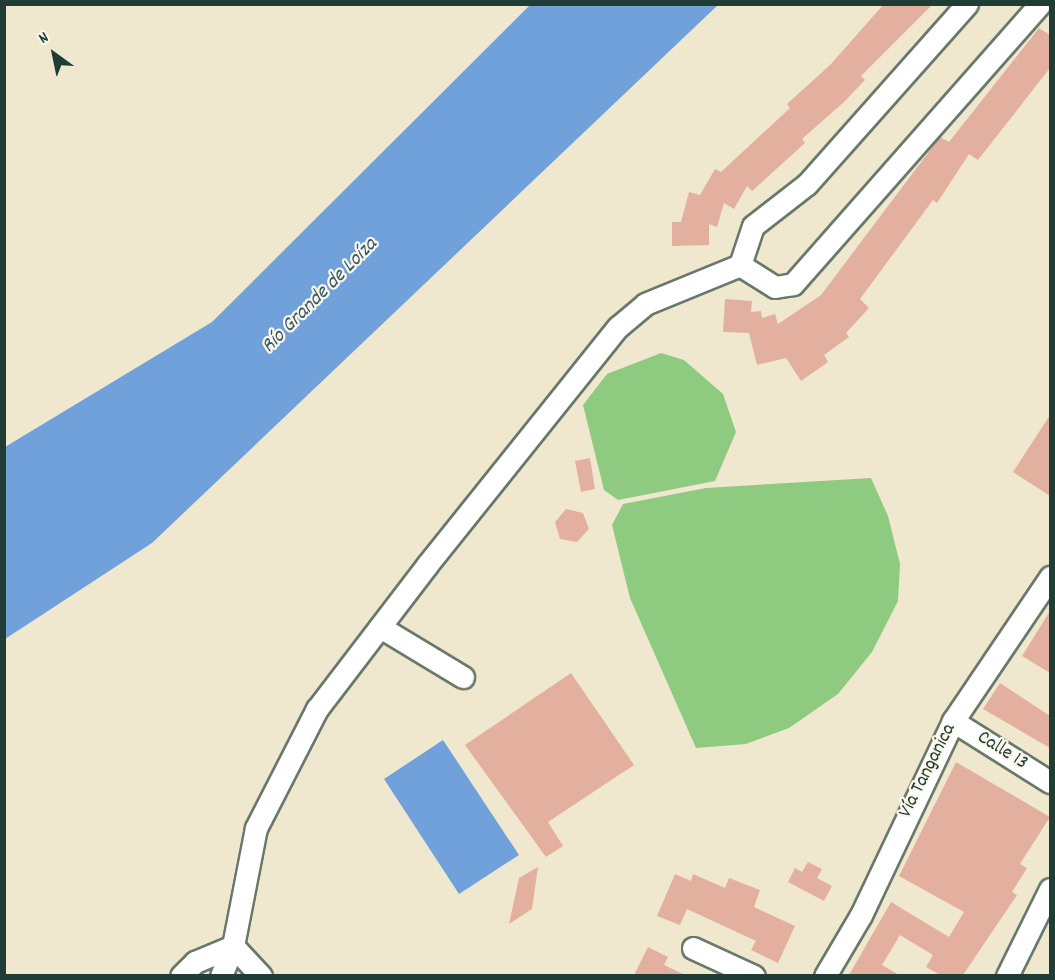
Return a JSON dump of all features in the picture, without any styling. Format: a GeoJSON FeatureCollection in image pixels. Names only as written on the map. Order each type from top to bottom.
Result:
{"type":"FeatureCollection","features":[{"type":"Feature","properties":{"kind":"street"},"geometry":{"type":"LineString","coordinates":[[221,975],[233,946],[256,828],[316,709],[618,327],[645,304],[740,265],[753,226],[807,183],[967,4]]}},
{"type":"Feature","properties":{"kind":"street"},"geometry":{"type":"LineString","coordinates":[[740,265],[775,287],[793,284],[1040,4]]}},
{"type":"Feature","properties":{"kind":"street","name":"Vía Tanganica"},"geometry":{"type":"LineString","coordinates":[[825,975],[861,915],[953,721],[1050,578]]}},
{"type":"Feature","properties":{"kind":"street"},"geometry":{"type":"LineString","coordinates":[[380,627],[463,677]]}},
{"type":"Feature","properties":{"kind":"street","name":"Calle 13"},"geometry":{"type":"LineString","coordinates":[[953,721],[1050,782]]}},
{"type":"Feature","properties":{"kind":"street"},"geometry":{"type":"LineString","coordinates":[[1007,975],[1050,889]]}},
{"type":"Feature","properties":{"kind":"street"},"geometry":{"type":"LineString","coordinates":[[182,975],[195,962],[233,946]]}},
{"type":"Feature","properties":{"kind":"street"},"geometry":{"type":"LineString","coordinates":[[233,946],[261,975]]}},
{"type":"Feature","properties":{"kind":"street"},"geometry":{"type":"LineString","coordinates":[[693,948],[754,975]]}},
{"type":"Feature","properties":{"kind":"green space"},"geometry":{"type":"Polygon","coordinates":[[[661,353],[684,360],[723,394],[736,432],[715,481],[618,500],[604,490],[583,405],[607,374],[661,353]]]}},
{"type":"Feature","properties":{"kind":"green space"},"geometry":{"type":"Polygon","coordinates":[[[871,478],[888,516],[900,564],[898,601],[872,652],[838,694],[789,728],[746,744],[696,748],[630,598],[612,525],[623,504],[706,488],[871,478]]]}},
{"type":"Feature","properties":{"kind":"water","name":"Río Grande de Loíza"},"geometry":{"type":"Polygon","coordinates":[[[530,5],[718,5],[152,543],[5,639],[5,447],[212,322],[530,5]]]}},
{"type":"Feature","properties":{"kind":"water"},"geometry":{"type":"Polygon","coordinates":[[[443,740],[519,855],[459,894],[384,779],[443,740]]]}},
{"type":"Feature","properties":{"kind":"building"},"geometry":{"type":"Polygon","coordinates":[[[884,4],[933,4],[861,76],[865,80],[844,102],[802,139],[805,143],[752,191],[747,186],[734,209],[724,203],[717,227],[709,224],[709,245],[672,246],[672,222],[681,222],[689,192],[700,195],[715,169],[721,172],[790,108],[787,104],[830,65],[884,4]]]}},
{"type":"Feature","properties":{"kind":"building"},"geometry":{"type":"Polygon","coordinates":[[[1039,28],[1050,35],[1050,68],[978,160],[969,154],[937,203],[933,200],[860,299],[869,308],[846,333],[849,337],[824,355],[828,362],[801,381],[786,358],[757,365],[749,333],[723,332],[725,299],[752,301],[751,312],[761,311],[762,318],[775,314],[778,324],[821,295],[940,137],[949,142],[1039,28]]]}},
{"type":"Feature","properties":{"kind":"building"},"geometry":{"type":"Polygon","coordinates":[[[1050,415],[1050,496],[1013,472],[1050,415]]]}},
{"type":"Feature","properties":{"kind":"building"},"geometry":{"type":"Polygon","coordinates":[[[590,458],[595,489],[581,492],[575,461],[590,458]]]}},
{"type":"Feature","properties":{"kind":"building"},"geometry":{"type":"Polygon","coordinates":[[[566,509],[583,513],[589,529],[577,542],[560,539],[555,522],[566,509]]]}},
{"type":"Feature","properties":{"kind":"building"},"geometry":{"type":"Polygon","coordinates":[[[1050,611],[1050,673],[1022,656],[1050,611]]]}},
{"type":"Feature","properties":{"kind":"building"},"geometry":{"type":"Polygon","coordinates":[[[571,673],[634,765],[548,822],[563,846],[546,857],[465,745],[571,673]]]}},
{"type":"Feature","properties":{"kind":"building"},"geometry":{"type":"Polygon","coordinates":[[[1000,683],[1050,716],[1050,748],[983,709],[1000,683]]]}},
{"type":"Feature","properties":{"kind":"building"},"geometry":{"type":"Polygon","coordinates":[[[956,762],[1050,817],[1020,864],[1027,868],[1012,892],[1017,895],[963,975],[940,975],[926,967],[933,955],[900,935],[882,965],[899,975],[849,975],[891,902],[949,937],[964,912],[899,876],[956,762]]]}},
{"type":"Feature","properties":{"kind":"building"},"geometry":{"type":"Polygon","coordinates":[[[808,862],[822,869],[817,878],[832,886],[824,901],[788,882],[795,868],[802,872],[808,862]]]}},
{"type":"Feature","properties":{"kind":"building"},"geometry":{"type":"Polygon","coordinates":[[[538,867],[532,909],[509,924],[519,878],[538,867]]]}},
{"type":"Feature","properties":{"kind":"building"},"geometry":{"type":"Polygon","coordinates":[[[675,874],[691,881],[693,874],[725,888],[729,878],[760,890],[754,907],[795,926],[778,963],[751,950],[756,941],[687,909],[680,925],[657,916],[675,874]]]}},
{"type":"Feature","properties":{"kind":"building"},"geometry":{"type":"Polygon","coordinates":[[[648,947],[668,957],[664,965],[685,975],[634,975],[648,947]]]}}]}
